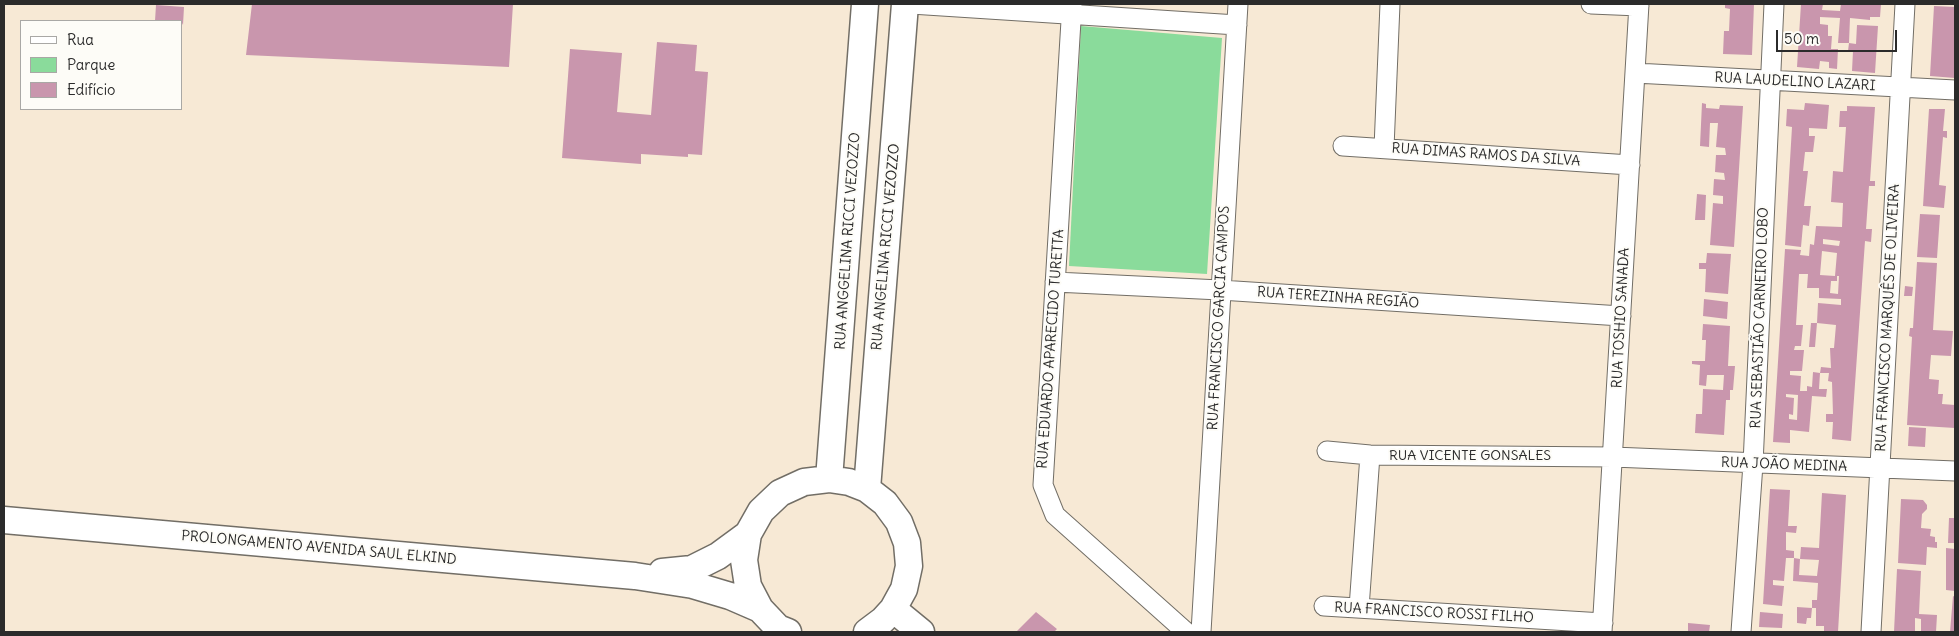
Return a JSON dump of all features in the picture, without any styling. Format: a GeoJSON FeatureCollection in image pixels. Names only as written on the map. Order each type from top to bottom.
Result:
{"type":"FeatureCollection","features":[{"type":"Feature","properties":{"kind":"main road","name":"RUA ANGGELINA RICCI VEZOZZO"},"geometry":{"type":"LineString","coordinates":[[830,479],[865,4]]}},
{"type":"Feature","properties":{"kind":"main road","name":"RUA ANGELINA RICCI VEZOZZO"},"geometry":{"type":"LineString","coordinates":[[867,490],[905,4]]}},
{"type":"Feature","properties":{"kind":"main road"},"geometry":{"type":"LineString","coordinates":[[782,631],[760,609],[748,586],[744,560],[748,534],[761,511],[780,493],[804,482],[830,479],[849,482],[867,490],[885,503],[899,522],[907,543],[909,566],[904,589],[893,609],[884,620],[866,632]]}},
{"type":"Feature","properties":{"kind":"main road","name":"PROLONGAMENTO AVENIDA SAUL ELKIND"},"geometry":{"type":"LineString","coordinates":[[4,520],[635,576],[693,585],[730,596],[760,609]]}},
{"type":"Feature","properties":{"kind":"main road","name":"PROLONGAMENTO AVENIDA SAUL ELKIND"},"geometry":{"type":"LineString","coordinates":[[635,576],[692,569],[718,556],[748,534]]}},
{"type":"Feature","properties":{"kind":"main road"},"geometry":{"type":"LineString","coordinates":[[893,609],[921,632]]}},
{"type":"Feature","properties":{"kind":"street"},"geometry":{"type":"LineString","coordinates":[[911,4],[1072,9],[1237,24]]}},
{"type":"Feature","properties":{"kind":"street","name":"RUA FRANCISCO GARCIA CAMPOS"},"geometry":{"type":"LineString","coordinates":[[1201,632],[1238,4]]}},
{"type":"Feature","properties":{"kind":"street"},"geometry":{"type":"LineString","coordinates":[[1384,148],[1390,4]]}},
{"type":"Feature","properties":{"kind":"street"},"geometry":{"type":"LineString","coordinates":[[1591,4],[1639,5]]}},
{"type":"Feature","properties":{"kind":"street","name":"RUA SEBASTIÃO CARNEIRO LOBO"},"geometry":{"type":"LineString","coordinates":[[1741,632],[1753,464],[1774,4]]}},
{"type":"Feature","properties":{"kind":"street","name":"RUA FRANCISCO MARQUÊS DE OLIVEIRA"},"geometry":{"type":"LineString","coordinates":[[1871,632],[1905,4]]}},
{"type":"Feature","properties":{"kind":"street","name":"RUA TOSHIO SANADA"},"geometry":{"type":"LineString","coordinates":[[1602,628],[1639,5]]}},
{"type":"Feature","properties":{"kind":"street","name":"RUA EDUARDO APARECIDO TURETTA"},"geometry":{"type":"LineString","coordinates":[[1072,9],[1043,485],[1047,500],[1055,515],[1186,632]]}},
{"type":"Feature","properties":{"kind":"street","name":"RUA LAUDELINO LAZARI"},"geometry":{"type":"LineString","coordinates":[[1635,73],[1955,90]]}},
{"type":"Feature","properties":{"kind":"street","name":"RUA DIMAS RAMOS DA SILVA"},"geometry":{"type":"LineString","coordinates":[[1343,146],[1630,165]]}},
{"type":"Feature","properties":{"kind":"street","name":"RUA TEREZINHA REGIÃO"},"geometry":{"type":"LineString","coordinates":[[1055,282],[1220,290],[1621,316]]}},
{"type":"Feature","properties":{"kind":"street","name":"RUA VICENTE GONSALES"},"geometry":{"type":"LineString","coordinates":[[1327,451],[1370,455],[1613,457]]}},
{"type":"Feature","properties":{"kind":"street"},"geometry":{"type":"LineString","coordinates":[[1359,608],[1370,455]]}},
{"type":"Feature","properties":{"kind":"street","name":"RUA JOÃO MEDINA"},"geometry":{"type":"LineString","coordinates":[[1613,457],[1955,471]]}},
{"type":"Feature","properties":{"kind":"street","name":"RUA FRANCISCO ROSSI FILHO"},"geometry":{"type":"LineString","coordinates":[[1324,606],[1602,628]]}},
{"type":"Feature","properties":{"kind":"green space"},"geometry":{"type":"Polygon","coordinates":[[[1081,26],[1222,38],[1207,274],[1069,266],[1081,26]]]}},
{"type":"Feature","properties":{"kind":"building"},"geometry":{"type":"Polygon","coordinates":[[[252,4],[513,4],[509,67],[246,55],[252,4]]]}},
{"type":"Feature","properties":{"kind":"building"},"geometry":{"type":"Polygon","coordinates":[[[1725,4],[1754,4],[1752,55],[1723,54],[1724,31],[1729,31],[1730,9],[1725,8],[1725,4]]]}},
{"type":"Feature","properties":{"kind":"building"},"geometry":{"type":"Polygon","coordinates":[[[1801,4],[1823,4],[1822,10],[1840,11],[1841,4],[1881,4],[1880,17],[1870,17],[1870,20],[1850,18],[1849,43],[1838,43],[1840,18],[1820,17],[1820,24],[1828,25],[1828,36],[1832,36],[1831,49],[1838,49],[1837,69],[1829,68],[1829,62],[1820,61],[1819,69],[1797,67],[1801,4]]]}},
{"type":"Feature","properties":{"kind":"building"},"geometry":{"type":"Polygon","coordinates":[[[156,5],[184,7],[183,25],[182,20],[155,20],[156,5]]]}},
{"type":"Feature","properties":{"kind":"building"},"geometry":{"type":"Polygon","coordinates":[[[1934,6],[1955,7],[1955,78],[1930,76],[1934,6]]]}},
{"type":"Feature","properties":{"kind":"building"},"geometry":{"type":"Polygon","coordinates":[[[1857,25],[1878,26],[1875,73],[1852,71],[1853,51],[1848,51],[1849,43],[1856,44],[1857,25]]]}},
{"type":"Feature","properties":{"kind":"building"},"geometry":{"type":"Polygon","coordinates":[[[657,42],[697,45],[695,71],[708,72],[702,155],[688,154],[688,157],[641,154],[641,164],[562,158],[570,49],[622,53],[617,112],[651,115],[657,42]]]}},
{"type":"Feature","properties":{"kind":"building"},"geometry":{"type":"Polygon","coordinates":[[[1702,103],[1706,104],[1706,108],[1719,109],[1720,105],[1743,106],[1734,247],[1710,245],[1713,203],[1723,204],[1723,196],[1713,195],[1714,179],[1725,180],[1724,173],[1715,172],[1716,155],[1726,155],[1725,148],[1716,147],[1718,123],[1710,123],[1709,147],[1700,146],[1702,103]]]}},
{"type":"Feature","properties":{"kind":"building"},"geometry":{"type":"Polygon","coordinates":[[[1805,103],[1829,105],[1827,129],[1809,128],[1809,136],[1815,136],[1813,152],[1805,152],[1803,171],[1808,171],[1804,206],[1811,206],[1809,226],[1803,225],[1801,247],[1785,245],[1792,127],[1786,126],[1787,109],[1804,110],[1805,103]]]}},
{"type":"Feature","properties":{"kind":"building"},"geometry":{"type":"Polygon","coordinates":[[[1847,106],[1875,107],[1870,181],[1875,181],[1875,186],[1869,186],[1866,229],[1872,229],[1871,242],[1865,241],[1851,441],[1832,439],[1833,422],[1826,422],[1826,414],[1833,414],[1832,382],[1828,381],[1829,373],[1820,373],[1819,389],[1827,389],[1826,397],[1812,396],[1809,432],[1790,430],[1790,443],[1773,442],[1785,249],[1801,250],[1800,255],[1809,256],[1810,244],[1814,245],[1816,226],[1842,227],[1843,203],[1831,202],[1833,171],[1843,172],[1846,127],[1839,127],[1840,111],[1847,111],[1847,106]],[[1823,239],[1823,244],[1839,246],[1840,241],[1823,239]],[[1822,251],[1820,275],[1835,276],[1837,253],[1822,251]],[[1799,274],[1796,325],[1803,325],[1801,346],[1795,346],[1794,350],[1804,350],[1802,371],[1790,371],[1790,375],[1801,376],[1800,391],[1807,391],[1807,386],[1812,387],[1813,372],[1820,373],[1821,367],[1831,368],[1830,348],[1834,348],[1836,325],[1817,323],[1818,303],[1841,305],[1841,299],[1819,298],[1819,288],[1807,288],[1808,274],[1799,274]],[[1837,276],[1837,281],[1831,281],[1830,293],[1838,294],[1839,276],[1837,276]],[[1786,394],[1786,397],[1794,398],[1793,415],[1789,414],[1789,419],[1797,420],[1798,395],[1786,394]]]}},
{"type":"Feature","properties":{"kind":"building"},"geometry":{"type":"Polygon","coordinates":[[[1929,109],[1945,109],[1943,131],[1947,131],[1947,138],[1943,137],[1939,185],[1946,186],[1944,208],[1923,206],[1929,109]]]}},
{"type":"Feature","properties":{"kind":"building"},"geometry":{"type":"Polygon","coordinates":[[[1697,194],[1706,195],[1705,220],[1695,220],[1697,194]]]}},
{"type":"Feature","properties":{"kind":"building"},"geometry":{"type":"Polygon","coordinates":[[[1920,214],[1940,215],[1937,258],[1917,257],[1920,214]]]}},
{"type":"Feature","properties":{"kind":"building"},"geometry":{"type":"Polygon","coordinates":[[[1707,253],[1731,254],[1728,294],[1705,292],[1706,269],[1699,269],[1699,263],[1706,263],[1707,253]]]}},
{"type":"Feature","properties":{"kind":"building"},"geometry":{"type":"Polygon","coordinates":[[[1917,262],[1937,263],[1933,330],[1953,331],[1951,356],[1931,355],[1929,379],[1939,380],[1938,394],[1943,394],[1942,404],[1955,405],[1955,428],[1907,425],[1912,337],[1909,336],[1910,328],[1913,328],[1917,262]]]}},
{"type":"Feature","properties":{"kind":"building"},"geometry":{"type":"Polygon","coordinates":[[[1905,286],[1913,287],[1912,296],[1904,296],[1905,286]]]}},
{"type":"Feature","properties":{"kind":"building"},"geometry":{"type":"Polygon","coordinates":[[[1704,299],[1728,302],[1727,319],[1703,316],[1704,299]]]}},
{"type":"Feature","properties":{"kind":"building"},"geometry":{"type":"Polygon","coordinates":[[[1811,323],[1817,323],[1815,347],[1809,347],[1811,323]]]}},
{"type":"Feature","properties":{"kind":"building"},"geometry":{"type":"Polygon","coordinates":[[[1703,324],[1730,326],[1728,366],[1735,366],[1733,390],[1730,390],[1730,400],[1726,400],[1724,435],[1695,433],[1696,414],[1702,414],[1703,389],[1723,390],[1724,375],[1707,375],[1706,386],[1699,385],[1700,365],[1692,364],[1692,361],[1705,361],[1706,340],[1702,340],[1703,324]]]}},
{"type":"Feature","properties":{"kind":"building"},"geometry":{"type":"Polygon","coordinates":[[[1909,427],[1926,428],[1925,447],[1908,446],[1909,427]]]}},
{"type":"Feature","properties":{"kind":"building"},"geometry":{"type":"Polygon","coordinates":[[[1770,489],[1790,490],[1788,526],[1797,526],[1796,533],[1786,532],[1786,550],[1794,551],[1794,558],[1786,558],[1784,581],[1773,580],[1773,585],[1784,586],[1782,606],[1763,604],[1770,489]]]}},
{"type":"Feature","properties":{"kind":"building"},"geometry":{"type":"Polygon","coordinates":[[[1822,493],[1846,495],[1838,632],[1824,632],[1824,626],[1816,626],[1816,608],[1812,608],[1812,600],[1817,600],[1818,583],[1793,581],[1794,558],[1800,559],[1801,547],[1819,548],[1822,493]],[[1800,559],[1799,575],[1817,576],[1819,560],[1800,559]]]}},
{"type":"Feature","properties":{"kind":"building"},"geometry":{"type":"Polygon","coordinates":[[[1901,499],[1923,500],[1927,505],[1927,509],[1922,514],[1921,528],[1931,529],[1930,536],[1935,537],[1937,548],[1927,547],[1926,565],[1898,563],[1901,499]]]}},
{"type":"Feature","properties":{"kind":"building"},"geometry":{"type":"Polygon","coordinates":[[[1949,518],[1955,518],[1955,543],[1948,543],[1949,518]]]}},
{"type":"Feature","properties":{"kind":"building"},"geometry":{"type":"Polygon","coordinates":[[[1946,548],[1955,549],[1955,591],[1946,590],[1946,548]]]}},
{"type":"Feature","properties":{"kind":"building"},"geometry":{"type":"Polygon","coordinates":[[[1897,569],[1921,571],[1919,614],[1937,615],[1936,632],[1921,632],[1921,619],[1915,618],[1915,632],[1894,632],[1897,569]]]}},
{"type":"Feature","properties":{"kind":"building"},"geometry":{"type":"Polygon","coordinates":[[[1953,596],[1955,597],[1955,632],[1950,632],[1953,596]]]}},
{"type":"Feature","properties":{"kind":"building"},"geometry":{"type":"Polygon","coordinates":[[[1797,607],[1812,608],[1811,618],[1807,618],[1806,624],[1797,623],[1797,607]]]}},
{"type":"Feature","properties":{"kind":"building"},"geometry":{"type":"Polygon","coordinates":[[[1036,612],[1057,629],[1054,632],[1016,632],[1036,612]]]}},
{"type":"Feature","properties":{"kind":"building"},"geometry":{"type":"Polygon","coordinates":[[[1760,612],[1783,614],[1782,628],[1759,627],[1760,612]]]}},
{"type":"Feature","properties":{"kind":"building"},"geometry":{"type":"Polygon","coordinates":[[[1688,623],[1710,625],[1709,632],[1688,632],[1688,623]]]}}]}
